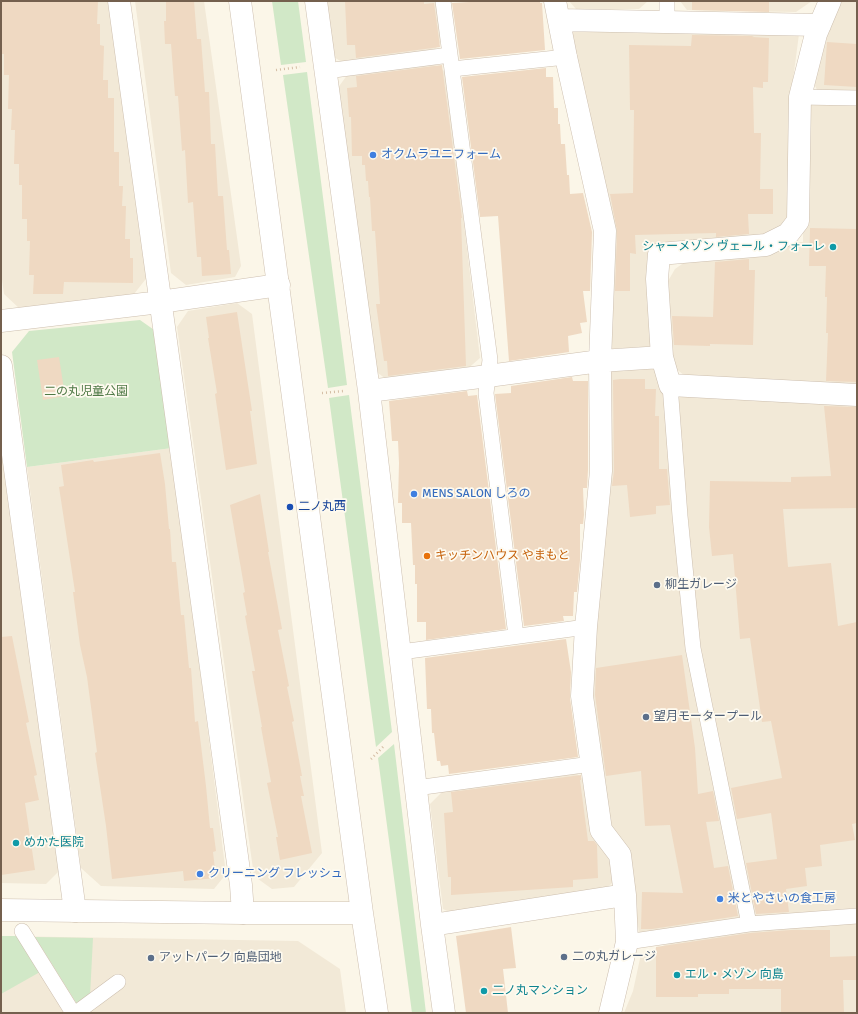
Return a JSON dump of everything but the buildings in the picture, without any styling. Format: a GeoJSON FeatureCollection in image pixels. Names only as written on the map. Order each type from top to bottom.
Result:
{"type":"FeatureCollection","features":[{"type":"Feature","properties":{"kind":"street"},"geometry":{"type":"LineString","coordinates":[[119,1],[239,869],[243,913]]}},
{"type":"Feature","properties":{"kind":"street"},"geometry":{"type":"LineString","coordinates":[[240,1],[362,913],[378,1013]]}},
{"type":"Feature","properties":{"kind":"street"},"geometry":{"type":"LineString","coordinates":[[316,1],[369,390],[432,924],[444,1013]]}},
{"type":"Feature","properties":{"kind":"street"},"geometry":{"type":"LineString","coordinates":[[830,1],[816,34],[800,97],[798,221],[788,234],[766,245],[659,254],[657,279],[662,356],[670,385],[857,395]]}},
{"type":"Feature","properties":{"kind":"street"},"geometry":{"type":"LineString","coordinates":[[610,1013],[627,942],[625,895],[620,855],[601,830],[582,696],[586,627],[601,471],[600,360],[605,232],[557,10],[667,12],[820,25]]}},
{"type":"Feature","properties":{"kind":"street"},"geometry":{"type":"LineString","coordinates":[[1,321],[160,302],[279,285]]}},
{"type":"Feature","properties":{"kind":"street"},"geometry":{"type":"LineString","coordinates":[[369,390],[488,376],[600,360],[662,356]]}},
{"type":"Feature","properties":{"kind":"street"},"geometry":{"type":"LineString","coordinates":[[1,366],[75,911]]}},
{"type":"Feature","properties":{"kind":"street"},"geometry":{"type":"LineString","coordinates":[[432,924],[625,895]]}},
{"type":"Feature","properties":{"kind":"street"},"geometry":{"type":"LineString","coordinates":[[1,910],[362,913]]}},
{"type":"Feature","properties":{"kind":"lane"},"geometry":{"type":"LineString","coordinates":[[443,1],[490,360],[486,393],[516,636]]}},
{"type":"Feature","properties":{"kind":"lane"},"geometry":{"type":"LineString","coordinates":[[326,71],[451,62],[566,57]]}},
{"type":"Feature","properties":{"kind":"lane"},"geometry":{"type":"LineString","coordinates":[[800,97],[857,98]]}},
{"type":"Feature","properties":{"kind":"lane"},"geometry":{"type":"LineString","coordinates":[[670,385],[680,516],[693,648],[749,924]]}},
{"type":"Feature","properties":{"kind":"lane"},"geometry":{"type":"LineString","coordinates":[[401,652],[586,627]]}},
{"type":"Feature","properties":{"kind":"lane"},"geometry":{"type":"LineString","coordinates":[[416,788],[591,764]]}},
{"type":"Feature","properties":{"kind":"lane"},"geometry":{"type":"LineString","coordinates":[[627,942],[749,924],[857,916]]}},
{"type":"Feature","properties":{"kind":"lane"},"geometry":{"type":"LineString","coordinates":[[22,931],[74,1013],[118,982]]}},
{"type":"Feature","properties":{"kind":"path"},"geometry":{"type":"LineString","coordinates":[[276,70],[303,67]]}},
{"type":"Feature","properties":{"kind":"path"},"geometry":{"type":"LineString","coordinates":[[322,393],[345,391]]}},
{"type":"Feature","properties":{"kind":"shaded area"},"geometry":{"type":"Polygon","coordinates":[[[1,1],[111,1],[149,275],[134,294],[20,309],[4,294],[1,272],[1,1]]]}},
{"type":"Feature","properties":{"kind":"shaded area"},"geometry":{"type":"Polygon","coordinates":[[[135,1],[204,1],[241,266],[235,277],[186,285],[171,273],[135,1]]]}},
{"type":"Feature","properties":{"kind":"shaded area"},"geometry":{"type":"Polygon","coordinates":[[[327,1],[437,1],[442,40],[433,52],[345,64],[334,57],[327,1]]]}},
{"type":"Feature","properties":{"kind":"shaded area"},"geometry":{"type":"Polygon","coordinates":[[[569,1],[648,1],[639,9],[576,9],[569,1]]]}},
{"type":"Feature","properties":{"kind":"shaded area"},"geometry":{"type":"Polygon","coordinates":[[[680,1],[812,1],[796,12],[687,10],[680,1]]]}},
{"type":"Feature","properties":{"kind":"shaded area"},"geometry":{"type":"Polygon","coordinates":[[[837,1],[857,1],[857,93],[818,92],[811,77],[837,1]]]}},
{"type":"Feature","properties":{"kind":"shaded area"},"geometry":{"type":"Polygon","coordinates":[[[568,31],[799,34],[791,95],[790,223],[766,239],[651,247],[656,346],[610,349],[568,31]]]}},
{"type":"Feature","properties":{"kind":"shaded area"},"geometry":{"type":"Polygon","coordinates":[[[434,64],[446,72],[480,358],[465,371],[386,379],[374,370],[337,89],[348,74],[434,64]]]}},
{"type":"Feature","properties":{"kind":"shaded area"},"geometry":{"type":"Polygon","coordinates":[[[804,104],[857,104],[857,389],[685,376],[669,363],[664,288],[675,269],[695,255],[783,242],[803,242],[804,104]]]}},
{"type":"Feature","properties":{"kind":"shaded area"},"geometry":{"type":"Polygon","coordinates":[[[237,303],[252,314],[322,853],[294,887],[272,889],[254,876],[177,327],[188,311],[237,303]]]}},
{"type":"Feature","properties":{"kind":"shaded area"},"geometry":{"type":"Polygon","coordinates":[[[651,366],[662,378],[684,630],[703,736],[718,791],[742,921],[639,934],[628,851],[607,830],[589,697],[607,370],[651,366]]]}},
{"type":"Feature","properties":{"kind":"shaded area"},"geometry":{"type":"Polygon","coordinates":[[[683,392],[857,402],[857,908],[754,918],[699,641],[677,397],[683,392]]]}},
{"type":"Feature","properties":{"kind":"shaded area"},"geometry":{"type":"Polygon","coordinates":[[[1,434],[60,870],[46,884],[1,883],[1,434]]]}},
{"type":"Feature","properties":{"kind":"shaded area"},"geometry":{"type":"Polygon","coordinates":[[[172,448],[226,874],[214,889],[101,886],[81,868],[27,467],[172,448]]]}},
{"type":"Feature","properties":{"kind":"shaded area"},"geometry":{"type":"Polygon","coordinates":[[[575,772],[587,782],[617,878],[602,893],[456,915],[443,909],[430,804],[443,791],[575,772]]]}},
{"type":"Feature","properties":{"kind":"shaded area"},"geometry":{"type":"Polygon","coordinates":[[[857,922],[857,1013],[624,1013],[633,991],[641,954],[679,940],[753,929],[857,922]]]}},
{"type":"Feature","properties":{"kind":"shaded area"},"geometry":{"type":"Polygon","coordinates":[[[1,936],[298,941],[340,969],[346,1013],[1,1013],[1,936]]]}},
{"type":"Feature","properties":{"kind":"green space"},"geometry":{"type":"Polygon","coordinates":[[[272,1],[298,1],[306,62],[281,65],[272,1]]]}},
{"type":"Feature","properties":{"kind":"green space"},"geometry":{"type":"Polygon","coordinates":[[[307,72],[347,385],[328,388],[283,75],[307,72]]]}},
{"type":"Feature","properties":{"kind":"green space","name":"二の丸児童公園"},"geometry":{"type":"Polygon","coordinates":[[[140,320],[157,332],[172,448],[27,467],[12,352],[29,331],[140,320]]]}},
{"type":"Feature","properties":{"kind":"green space"},"geometry":{"type":"Polygon","coordinates":[[[349,395],[392,732],[376,747],[329,398],[349,395]]]}},
{"type":"Feature","properties":{"kind":"green space"},"geometry":{"type":"Polygon","coordinates":[[[394,744],[426,1013],[412,1013],[378,758],[394,744]]]}},
{"type":"Feature","properties":{"kind":"green space"},"geometry":{"type":"Polygon","coordinates":[[[1,936],[19,936],[40,972],[1,994],[1,936]]]}},
{"type":"Feature","properties":{"kind":"green space"},"geometry":{"type":"Polygon","coordinates":[[[35,937],[93,938],[90,996],[77,1004],[35,937]]]}},
{"type":"Feature","properties":{"kind":"place","name":"オクムラユニフォーム"},"geometry":{"type":"Point","coordinates":[373,155]}},
{"type":"Feature","properties":{"kind":"place","name":"シャーメゾン ヴェール・フォーレ"},"geometry":{"type":"Point","coordinates":[833,247]}},
{"type":"Feature","properties":{"kind":"place","name":"MENS SALON しろの"},"geometry":{"type":"Point","coordinates":[414,494]}},
{"type":"Feature","properties":{"kind":"place","name":"二ノ丸西"},"geometry":{"type":"Point","coordinates":[290,507]}},
{"type":"Feature","properties":{"kind":"place","name":"キッチンハウス やまもと"},"geometry":{"type":"Point","coordinates":[427,556]}},
{"type":"Feature","properties":{"kind":"place","name":"柳生ガレージ"},"geometry":{"type":"Point","coordinates":[657,585]}},
{"type":"Feature","properties":{"kind":"place","name":"望月モータープール"},"geometry":{"type":"Point","coordinates":[646,717]}},
{"type":"Feature","properties":{"kind":"place","name":"めかた医院"},"geometry":{"type":"Point","coordinates":[16,843]}},
{"type":"Feature","properties":{"kind":"place","name":"クリーニング フレッシュ"},"geometry":{"type":"Point","coordinates":[200,874]}},
{"type":"Feature","properties":{"kind":"place","name":"米とやさいの食工房"},"geometry":{"type":"Point","coordinates":[720,899]}},
{"type":"Feature","properties":{"kind":"place","name":"二の丸ガレージ"},"geometry":{"type":"Point","coordinates":[564,957]}},
{"type":"Feature","properties":{"kind":"place","name":"アットパーク 向島団地"},"geometry":{"type":"Point","coordinates":[151,958]}},
{"type":"Feature","properties":{"kind":"place","name":"エル・メゾン 向島"},"geometry":{"type":"Point","coordinates":[677,975]}},
{"type":"Feature","properties":{"kind":"place","name":"二ノ丸マンション"},"geometry":{"type":"Point","coordinates":[484,991]}}]}
